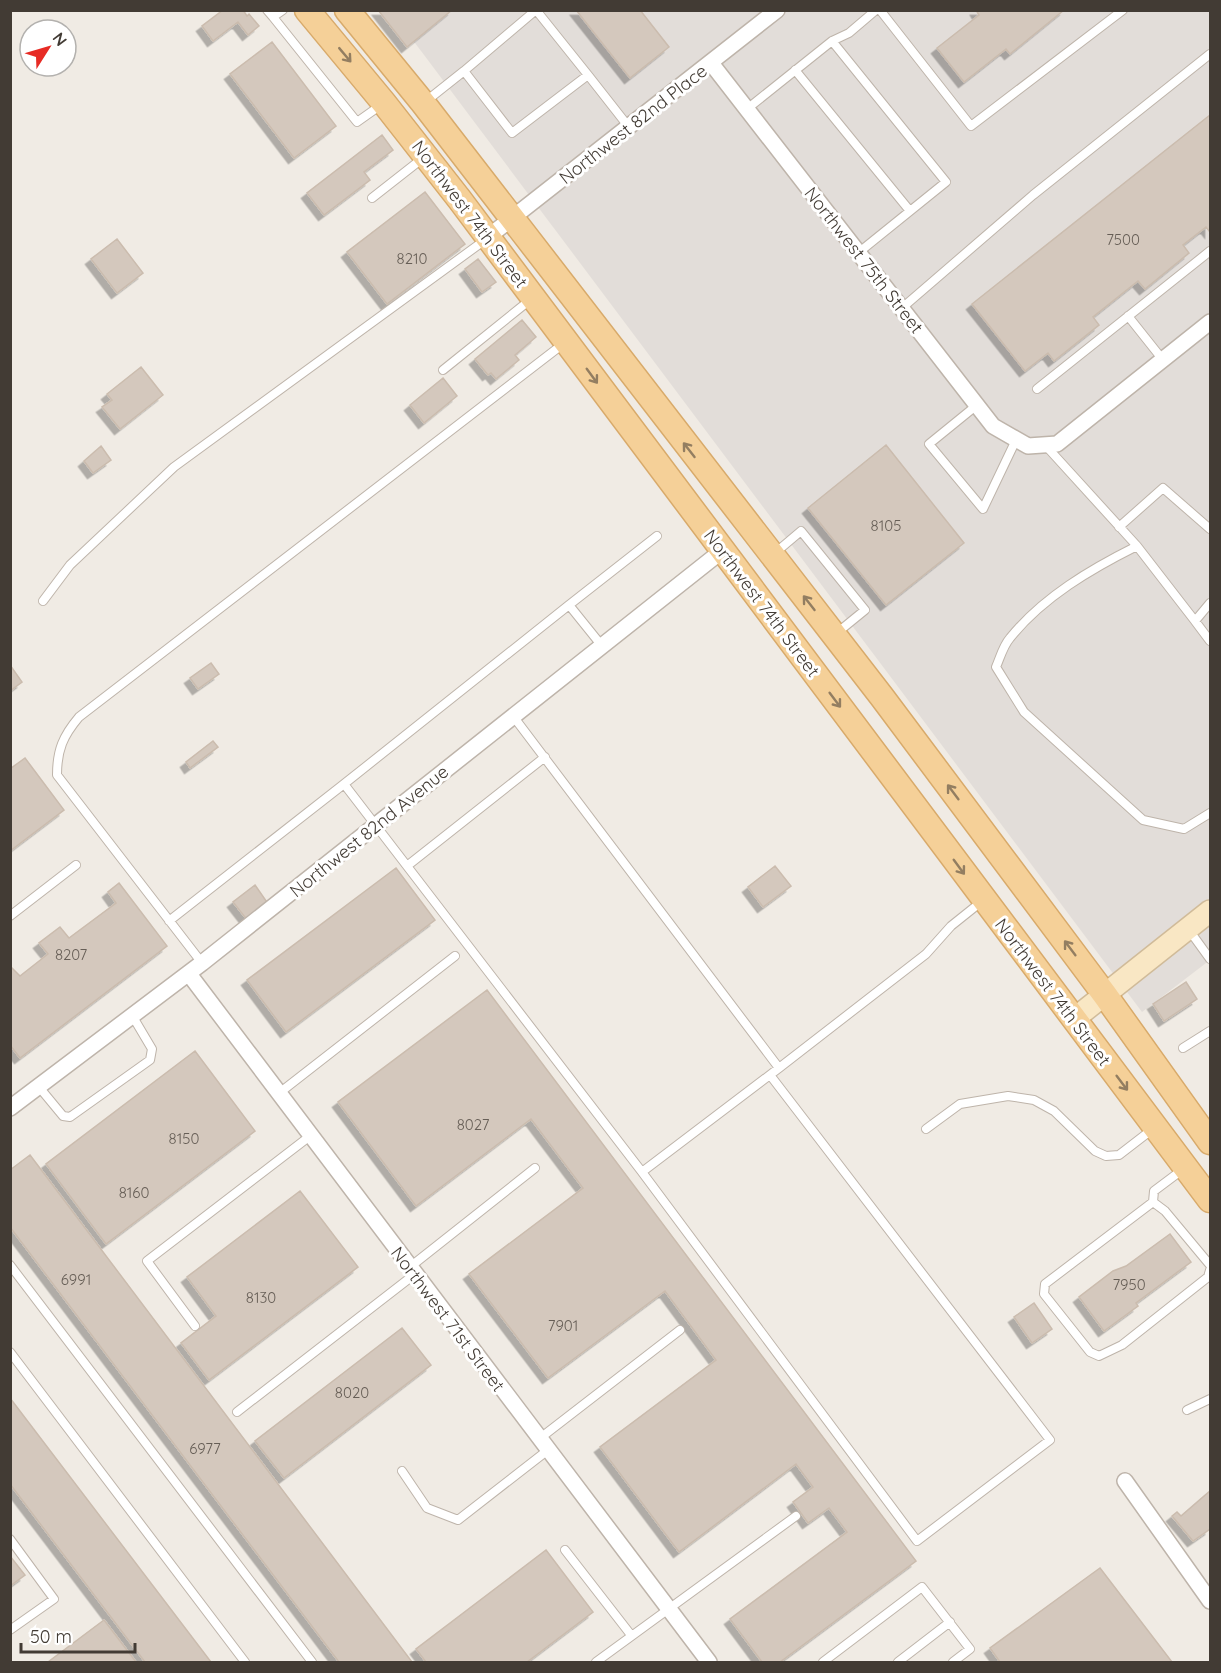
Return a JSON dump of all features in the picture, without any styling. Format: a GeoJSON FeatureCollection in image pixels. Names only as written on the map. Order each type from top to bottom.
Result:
{"type":"FeatureCollection","features":[{"type":"Feature","properties":{"kind":"main road","name":"Northwest 74th Street"},"geometry":{"type":"LineString","coordinates":[[307,10],[426,155],[1210,1200]]}},
{"type":"Feature","properties":{"kind":"main road","name":"Northwest 74th Street"},"geometry":{"type":"LineString","coordinates":[[347,10],[423,104],[834,635],[1105,995],[1210,1143]]}},
{"type":"Feature","properties":{"kind":"main road"},"geometry":{"type":"LineString","coordinates":[[1074,1019],[1210,911]]}},
{"type":"Feature","properties":{"kind":"street","name":"Northwest 82nd Place"},"geometry":{"type":"LineString","coordinates":[[488,237],[777,10]]}},
{"type":"Feature","properties":{"kind":"street","name":"Northwest 75th Street"},"geometry":{"type":"LineString","coordinates":[[711,63],[993,426],[1022,443]]}},
{"type":"Feature","properties":{"kind":"street"},"geometry":{"type":"LineString","coordinates":[[1022,443],[1057,444],[1210,325]]}},
{"type":"Feature","properties":{"kind":"street","name":"Northwest 82nd Avenue"},"geometry":{"type":"LineString","coordinates":[[10,1108],[189,974],[723,550]]}},
{"type":"Feature","properties":{"kind":"street","name":"Northwest 71st Street"},"geometry":{"type":"LineString","coordinates":[[189,974],[709,1662]]}},
{"type":"Feature","properties":{"kind":"street"},"geometry":{"type":"LineString","coordinates":[[1125,1481],[1210,1601]]}},
{"type":"Feature","properties":{"kind":"lane"},"geometry":{"type":"LineString","coordinates":[[283,10],[270,14],[357,122],[384,103]]}},
{"type":"Feature","properties":{"kind":"lane"},"geometry":{"type":"LineString","coordinates":[[423,104],[536,10],[628,126]]}},
{"type":"Feature","properties":{"kind":"lane"},"geometry":{"type":"LineString","coordinates":[[747,109],[832,41],[849,33],[876,10]]}},
{"type":"Feature","properties":{"kind":"lane"},"geometry":{"type":"LineString","coordinates":[[880,10],[971,126],[1123,10]]}},
{"type":"Feature","properties":{"kind":"lane"},"geometry":{"type":"LineString","coordinates":[[832,41],[946,182],[858,253]]}},
{"type":"Feature","properties":{"kind":"lane"},"geometry":{"type":"LineString","coordinates":[[902,308],[1033,195],[1210,54]]}},
{"type":"Feature","properties":{"kind":"lane"},"geometry":{"type":"LineString","coordinates":[[795,70],[910,211]]}},
{"type":"Feature","properties":{"kind":"lane"},"geometry":{"type":"LineString","coordinates":[[464,71],[512,133],[588,75]]}},
{"type":"Feature","properties":{"kind":"lane"},"geometry":{"type":"LineString","coordinates":[[372,198],[426,155]]}},
{"type":"Feature","properties":{"kind":"lane"},"geometry":{"type":"LineString","coordinates":[[43,601],[70,565],[174,467],[488,237]]}},
{"type":"Feature","properties":{"kind":"lane"},"geometry":{"type":"LineString","coordinates":[[1037,389],[1210,251]]}},
{"type":"Feature","properties":{"kind":"lane"},"geometry":{"type":"LineString","coordinates":[[443,370],[534,298]]}},
{"type":"Feature","properties":{"kind":"lane"},"geometry":{"type":"LineString","coordinates":[[1128,316],[1163,360]]}},
{"type":"Feature","properties":{"kind":"lane"},"geometry":{"type":"LineString","coordinates":[[202,963],[57,775],[57,752],[64,734],[79,717],[567,341]]}},
{"type":"Feature","properties":{"kind":"lane"},"geometry":{"type":"LineString","coordinates":[[977,405],[929,444],[983,509],[1022,443]]}},
{"type":"Feature","properties":{"kind":"lane"},"geometry":{"type":"LineString","coordinates":[[1045,445],[1137,546],[1210,641]]}},
{"type":"Feature","properties":{"kind":"lane"},"geometry":{"type":"LineString","coordinates":[[1119,526],[1163,489],[1210,529]]}},
{"type":"Feature","properties":{"kind":"lane"},"geometry":{"type":"LineString","coordinates":[[772,555],[801,531],[865,610],[834,635]]}},
{"type":"Feature","properties":{"kind":"lane"},"geometry":{"type":"LineString","coordinates":[[169,921],[657,536]]}},
{"type":"Feature","properties":{"kind":"lane"},"geometry":{"type":"LineString","coordinates":[[1137,546],[1098,566],[1051,598],[1009,639],[996,667],[1024,712],[1143,820],[1184,829],[1210,813]]}},
{"type":"Feature","properties":{"kind":"lane"},"geometry":{"type":"LineString","coordinates":[[1195,621],[1210,603]]}},
{"type":"Feature","properties":{"kind":"lane"},"geometry":{"type":"LineString","coordinates":[[569,605],[602,646]]}},
{"type":"Feature","properties":{"kind":"lane"},"geometry":{"type":"LineString","coordinates":[[513,716],[779,1068]]}},
{"type":"Feature","properties":{"kind":"lane"},"geometry":{"type":"LineString","coordinates":[[407,866],[545,757]]}},
{"type":"Feature","properties":{"kind":"lane"},"geometry":{"type":"LineString","coordinates":[[344,784],[642,1172],[917,1541],[1050,1440],[770,1075]]}},
{"type":"Feature","properties":{"kind":"lane"},"geometry":{"type":"LineString","coordinates":[[10,916],[76,865]]}},
{"type":"Feature","properties":{"kind":"lane"},"geometry":{"type":"LineString","coordinates":[[642,1172],[927,954],[951,926],[984,900]]}},
{"type":"Feature","properties":{"kind":"lane"},"geometry":{"type":"LineString","coordinates":[[1188,929],[1210,959]]}},
{"type":"Feature","properties":{"kind":"lane"},"geometry":{"type":"LineString","coordinates":[[278,1094],[455,956]]}},
{"type":"Feature","properties":{"kind":"lane"},"geometry":{"type":"LineString","coordinates":[[39,1087],[63,1116],[70,1117],[150,1059],[152,1049],[133,1017]]}},
{"type":"Feature","properties":{"kind":"lane"},"geometry":{"type":"LineString","coordinates":[[1183,1048],[1210,1030]]}},
{"type":"Feature","properties":{"kind":"lane"},"geometry":{"type":"LineString","coordinates":[[926,1129],[960,1104],[1008,1096],[1034,1100],[1054,1112],[1095,1151],[1106,1156],[1119,1155],[1155,1127]]}},
{"type":"Feature","properties":{"kind":"lane"},"geometry":{"type":"LineString","coordinates":[[195,1326],[147,1262],[310,1136]]}},
{"type":"Feature","properties":{"kind":"lane"},"geometry":{"type":"LineString","coordinates":[[1186,1167],[1154,1191],[1153,1202],[1045,1284],[1044,1294],[1090,1352],[1099,1356],[1122,1345],[1208,1277],[1210,1270]]}},
{"type":"Feature","properties":{"kind":"lane"},"geometry":{"type":"LineString","coordinates":[[237,1412],[535,1168]]}},
{"type":"Feature","properties":{"kind":"lane"},"geometry":{"type":"LineString","coordinates":[[1153,1202],[1165,1211],[1210,1265]]}},
{"type":"Feature","properties":{"kind":"lane"},"geometry":{"type":"LineString","coordinates":[[10,1265],[312,1662]]}},
{"type":"Feature","properties":{"kind":"lane"},"geometry":{"type":"LineString","coordinates":[[402,1471],[427,1508],[459,1520],[543,1445],[680,1330]]}},
{"type":"Feature","properties":{"kind":"lane"},"geometry":{"type":"LineString","coordinates":[[10,1352],[245,1662]]}},
{"type":"Feature","properties":{"kind":"lane"},"geometry":{"type":"LineString","coordinates":[[1187,1410],[1210,1399]]}},
{"type":"Feature","properties":{"kind":"lane"},"geometry":{"type":"LineString","coordinates":[[596,1662],[796,1516]]}},
{"type":"Feature","properties":{"kind":"lane"},"geometry":{"type":"LineString","coordinates":[[10,1539],[54,1599],[10,1630]]}},
{"type":"Feature","properties":{"kind":"lane"},"geometry":{"type":"LineString","coordinates":[[565,1550],[631,1635]]}},
{"type":"Feature","properties":{"kind":"lane"},"geometry":{"type":"LineString","coordinates":[[823,1662],[922,1587],[970,1649],[953,1662]]}},
{"type":"Feature","properties":{"kind":"lane"},"geometry":{"type":"LineString","coordinates":[[898,1662],[950,1622]]}},
{"type":"Feature","properties":{"kind":"shaded area"},"geometry":{"type":"Polygon","coordinates":[[[391,11],[1210,11],[1210,960],[1142,1012],[391,11]]]}},
{"type":"Feature","properties":{"kind":"building"},"geometry":{"type":"Polygon","coordinates":[[[223,10],[243,10],[259,26],[248,35],[238,22],[213,41],[202,26],[223,10]]]}},
{"type":"Feature","properties":{"kind":"building"},"geometry":{"type":"Polygon","coordinates":[[[378,10],[452,10],[407,47],[378,10]]]}},
{"type":"Feature","properties":{"kind":"building"},"geometry":{"type":"Polygon","coordinates":[[[576,10],[640,10],[669,47],[630,78],[576,10]]]}},
{"type":"Feature","properties":{"kind":"building"},"geometry":{"type":"Polygon","coordinates":[[[976,10],[1064,10],[1010,54],[1006,49],[964,82],[937,48],[979,15],[976,10]]]}},
{"type":"Feature","properties":{"kind":"building"},"geometry":{"type":"Polygon","coordinates":[[[272,42],[336,126],[294,158],[230,74],[272,42]]]}},
{"type":"Feature","properties":{"kind":"building"},"geometry":{"type":"Polygon","coordinates":[[[1210,115],[1210,232],[1206,227],[1183,245],[1189,253],[1145,289],[1138,281],[1093,317],[1099,325],[1054,361],[1048,353],[1025,371],[972,304],[1210,115]]]}},
{"type":"Feature","properties":{"kind":"building"},"geometry":{"type":"Polygon","coordinates":[[[382,135],[393,150],[364,172],[370,180],[324,215],[307,193],[382,135]]]}},
{"type":"Feature","properties":{"kind":"building"},"geometry":{"type":"Polygon","coordinates":[[[425,192],[465,244],[387,304],[347,252],[425,192]]]}},
{"type":"Feature","properties":{"kind":"building"},"geometry":{"type":"Polygon","coordinates":[[[117,239],[143,273],[117,293],[91,259],[117,239]]]}},
{"type":"Feature","properties":{"kind":"building"},"geometry":{"type":"Polygon","coordinates":[[[478,259],[496,282],[482,292],[465,269],[478,259]]]}},
{"type":"Feature","properties":{"kind":"building"},"geometry":{"type":"Polygon","coordinates":[[[522,320],[536,337],[515,355],[519,360],[496,379],[491,373],[488,375],[475,359],[522,320]]]}},
{"type":"Feature","properties":{"kind":"building"},"geometry":{"type":"Polygon","coordinates":[[[141,367],[163,395],[120,429],[102,407],[112,400],[107,394],[141,367]]]}},
{"type":"Feature","properties":{"kind":"building"},"geometry":{"type":"Polygon","coordinates":[[[443,378],[457,396],[424,423],[410,405],[443,378]]]}},
{"type":"Feature","properties":{"kind":"building"},"geometry":{"type":"Polygon","coordinates":[[[886,445],[964,543],[886,605],[808,508],[886,445]]]}},
{"type":"Feature","properties":{"kind":"building"},"geometry":{"type":"Polygon","coordinates":[[[101,446],[111,460],[93,473],[84,461],[101,446]]]}},
{"type":"Feature","properties":{"kind":"building"},"geometry":{"type":"Polygon","coordinates":[[[211,663],[219,674],[198,689],[190,678],[211,663]]]}},
{"type":"Feature","properties":{"kind":"building"},"geometry":{"type":"Polygon","coordinates":[[[10,665],[22,682],[10,691],[10,665]]]}},
{"type":"Feature","properties":{"kind":"building"},"geometry":{"type":"Polygon","coordinates":[[[213,741],[218,747],[190,768],[186,762],[213,741]]]}},
{"type":"Feature","properties":{"kind":"building"},"geometry":{"type":"Polygon","coordinates":[[[25,758],[64,810],[10,851],[10,769],[25,758]]]}},
{"type":"Feature","properties":{"kind":"building"},"geometry":{"type":"Polygon","coordinates":[[[775,866],[791,886],[763,907],[748,887],[775,866]]]}},
{"type":"Feature","properties":{"kind":"building"},"geometry":{"type":"Polygon","coordinates":[[[396,868],[435,920],[286,1032],[247,980],[396,868]]]}},
{"type":"Feature","properties":{"kind":"building"},"geometry":{"type":"Polygon","coordinates":[[[119,883],[167,946],[20,1058],[10,1045],[10,966],[20,976],[48,954],[39,943],[60,927],[69,938],[116,903],[108,892],[119,883]]]}},
{"type":"Feature","properties":{"kind":"building"},"geometry":{"type":"Polygon","coordinates":[[[255,885],[269,905],[248,921],[233,902],[255,885]]]}},
{"type":"Feature","properties":{"kind":"building"},"geometry":{"type":"Polygon","coordinates":[[[1186,982],[1197,999],[1164,1021],[1153,1004],[1186,982]]]}},
{"type":"Feature","properties":{"kind":"building"},"geometry":{"type":"Polygon","coordinates":[[[487,990],[916,1561],[780,1662],[762,1662],[730,1619],[847,1532],[829,1508],[808,1523],[793,1502],[813,1487],[796,1464],[679,1552],[600,1447],[716,1360],[665,1291],[548,1378],[469,1274],[583,1188],[531,1119],[416,1206],[338,1102],[487,990]]]}},
{"type":"Feature","properties":{"kind":"building"},"geometry":{"type":"Polygon","coordinates":[[[195,1051],[255,1131],[106,1244],[46,1164],[195,1051]]]}},
{"type":"Feature","properties":{"kind":"building"},"geometry":{"type":"Polygon","coordinates":[[[30,1155],[412,1662],[339,1662],[10,1227],[10,1170],[30,1155]]]}},
{"type":"Feature","properties":{"kind":"building"},"geometry":{"type":"Polygon","coordinates":[[[300,1191],[358,1267],[209,1380],[181,1343],[216,1316],[187,1277],[300,1191]]]}},
{"type":"Feature","properties":{"kind":"building"},"geometry":{"type":"Polygon","coordinates":[[[1170,1234],[1191,1262],[1136,1303],[1138,1306],[1104,1331],[1079,1297],[1113,1271],[1126,1266],[1170,1234]]]}},
{"type":"Feature","properties":{"kind":"building"},"geometry":{"type":"Polygon","coordinates":[[[1034,1303],[1052,1329],[1032,1343],[1014,1317],[1034,1303]]]}},
{"type":"Feature","properties":{"kind":"building"},"geometry":{"type":"Polygon","coordinates":[[[402,1328],[431,1365],[284,1478],[255,1441],[402,1328]]]}},
{"type":"Feature","properties":{"kind":"building"},"geometry":{"type":"Polygon","coordinates":[[[10,1398],[211,1662],[145,1662],[10,1484],[10,1398]]]}},
{"type":"Feature","properties":{"kind":"building"},"geometry":{"type":"Polygon","coordinates":[[[1210,1491],[1210,1529],[1193,1541],[1172,1516],[1177,1512],[1181,1516],[1210,1491]]]}},
{"type":"Feature","properties":{"kind":"building"},"geometry":{"type":"Polygon","coordinates":[[[546,1550],[593,1612],[527,1662],[426,1662],[416,1649],[546,1550]]]}},
{"type":"Feature","properties":{"kind":"building"},"geometry":{"type":"Polygon","coordinates":[[[10,1556],[25,1575],[10,1586],[10,1556]]]}},
{"type":"Feature","properties":{"kind":"building"},"geometry":{"type":"Polygon","coordinates":[[[1100,1568],[1172,1662],[1000,1662],[990,1648],[1100,1568]]]}},
{"type":"Feature","properties":{"kind":"building"},"geometry":{"type":"Polygon","coordinates":[[[104,1620],[136,1662],[48,1662],[104,1620]]]}}]}
